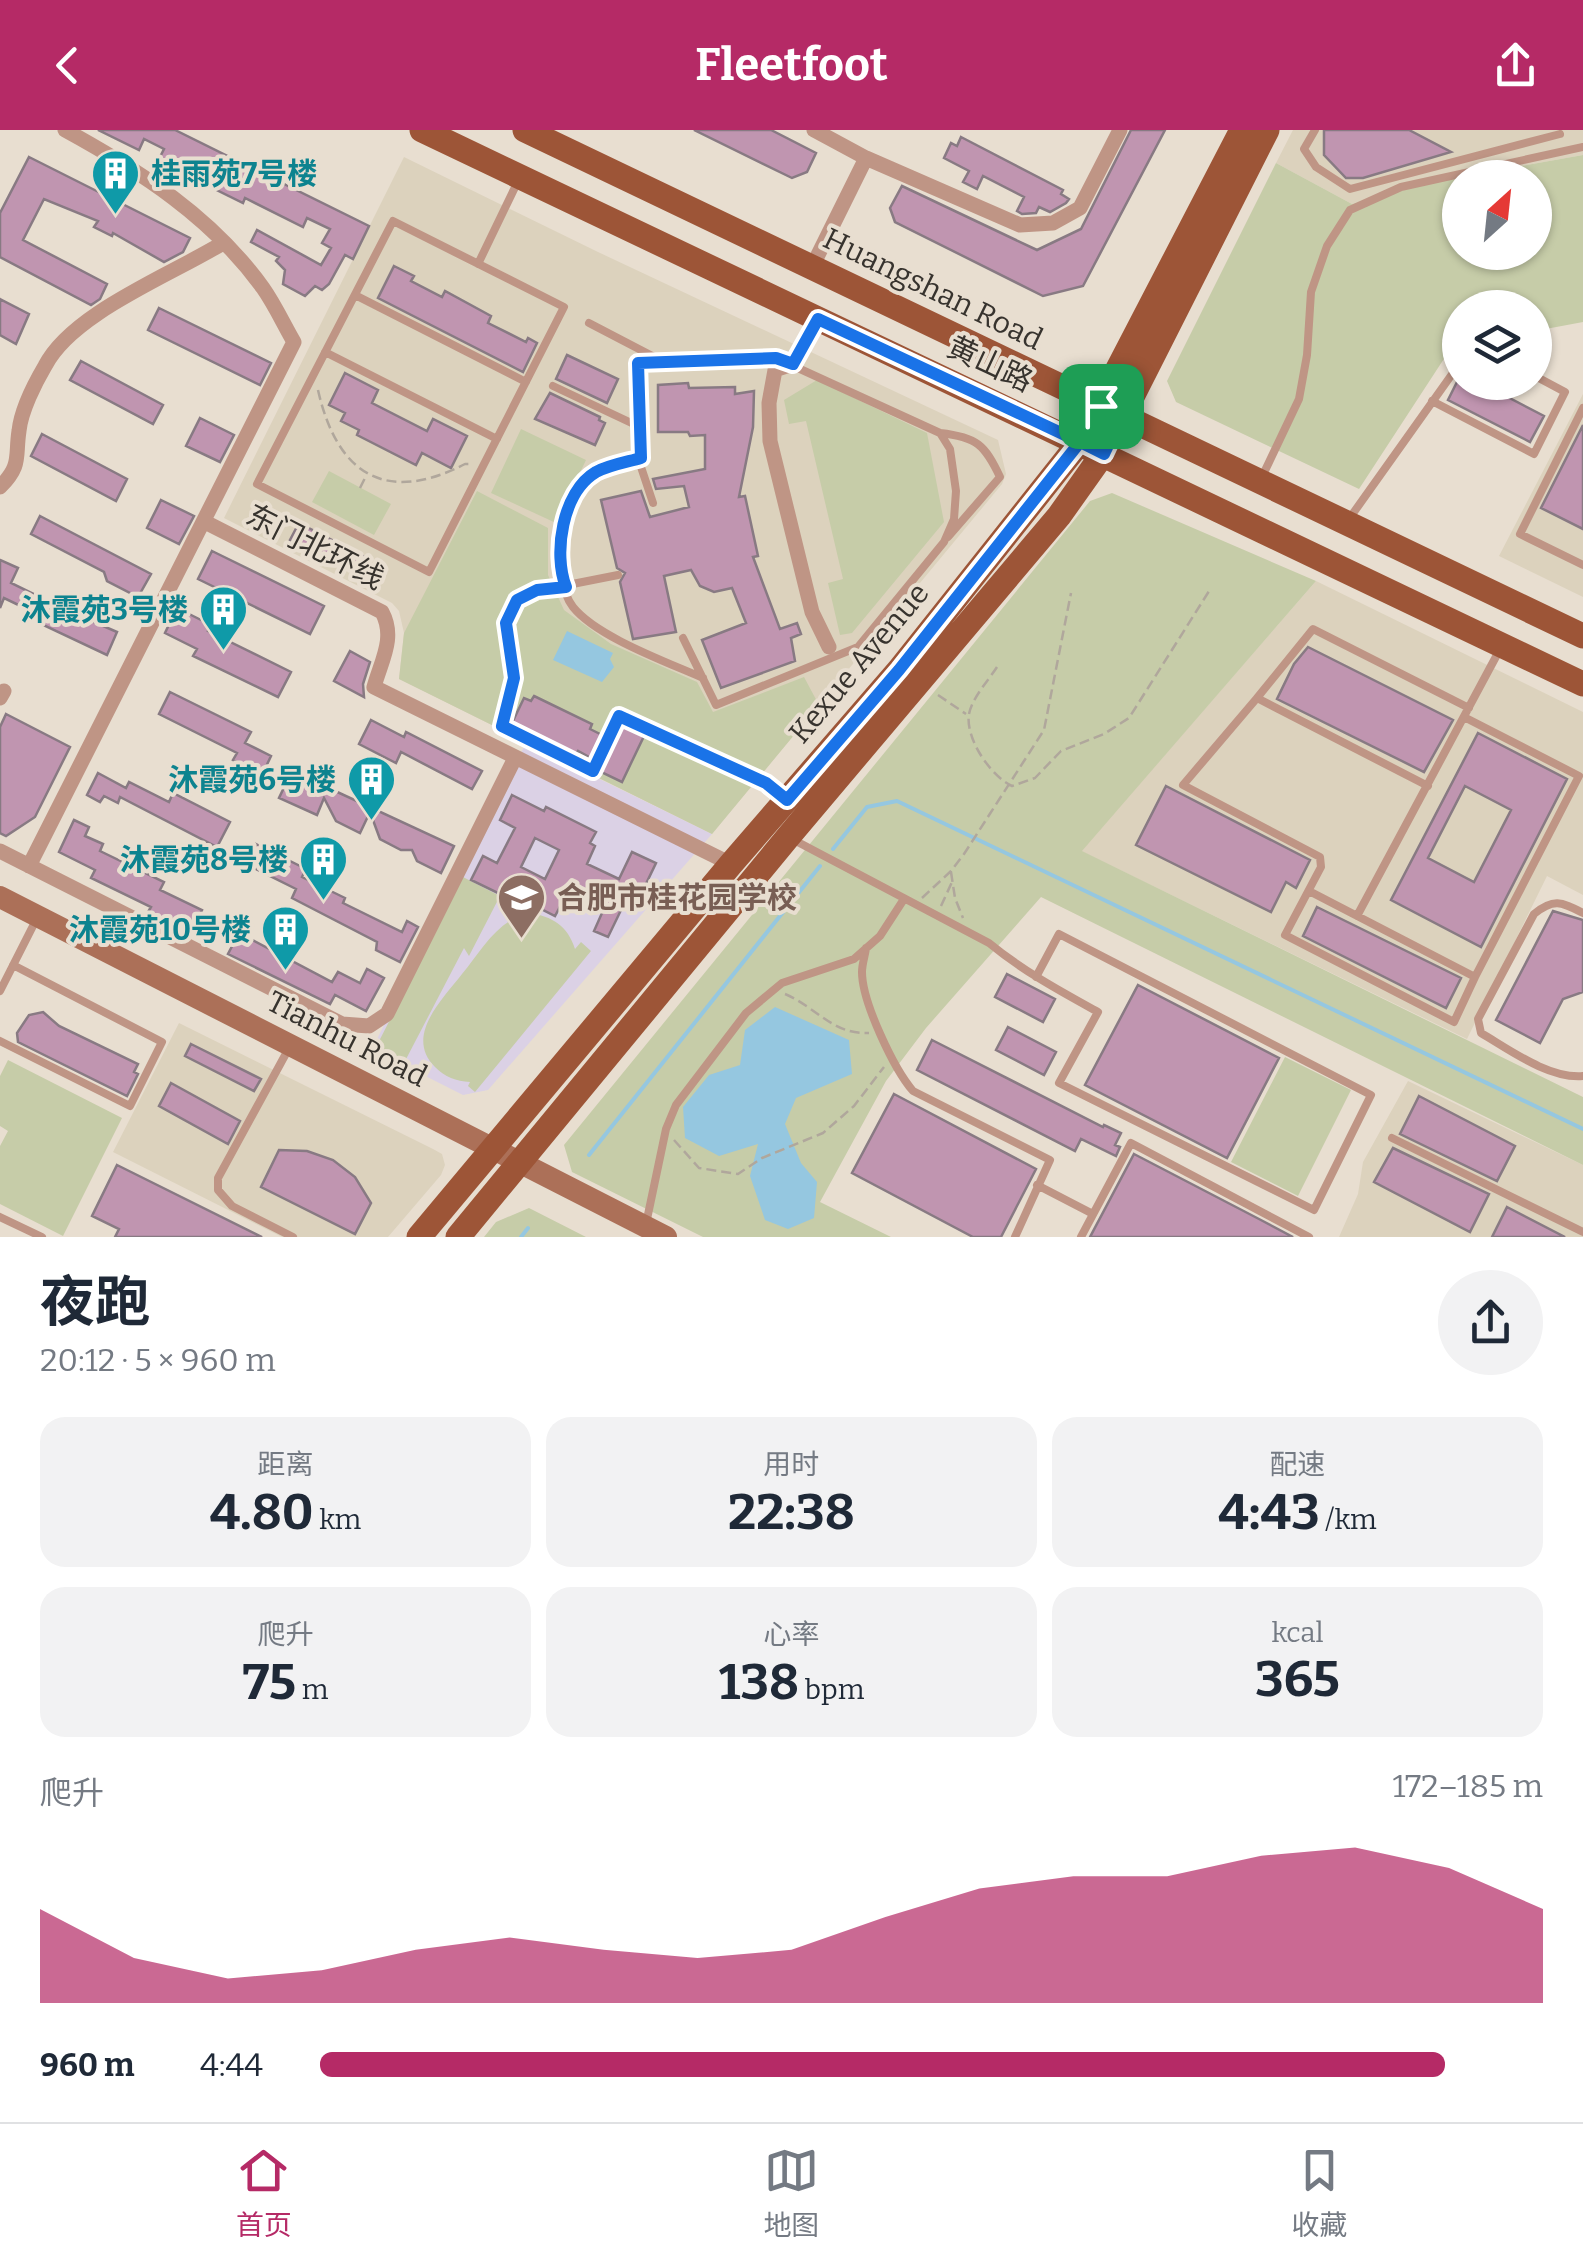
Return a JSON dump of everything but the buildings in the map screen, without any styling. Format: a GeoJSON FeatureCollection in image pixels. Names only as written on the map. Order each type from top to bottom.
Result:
{"type":"FeatureCollection","features":[{"type":"Feature","properties":{"kind":"main road","name":"黄山路"},"geometry":{"type":"LineString","coordinates":[[422,130],[1583,684]]}},
{"type":"Feature","properties":{"kind":"main road","name":"Huangshan Road"},"geometry":{"type":"LineString","coordinates":[[525,130],[1583,636]]}},
{"type":"Feature","properties":{"kind":"main road","name":"Kexue Avenue"},"geometry":{"type":"LineString","coordinates":[[1112,412],[1242,130]]}},
{"type":"Feature","properties":{"kind":"main road","name":"Kexue Avenue"},"geometry":{"type":"LineString","coordinates":[[458,1237],[1059,516],[1092,448],[1267,130]]}},
{"type":"Feature","properties":{"kind":"main road","name":"Kexue Avenue"},"geometry":{"type":"LineString","coordinates":[[418,1237],[731,864],[1092,448]]}},
{"type":"Feature","properties":{"kind":"street"},"geometry":{"type":"LineString","coordinates":[[29,866],[294,342],[263,288],[204,223],[142,173],[65,130]]}},
{"type":"Feature","properties":{"kind":"street"},"geometry":{"type":"LineString","coordinates":[[814,130],[866,158],[1020,225],[1053,223],[1080,208],[1120,130]]}},
{"type":"Feature","properties":{"kind":"street"},"geometry":{"type":"LineString","coordinates":[[812,267],[866,158]]}},
{"type":"Feature","properties":{"kind":"street"},"geometry":{"type":"LineString","coordinates":[[0,487],[19,456],[18,428],[45,364],[65,336],[222,243]]}},
{"type":"Feature","properties":{"kind":"street"},"geometry":{"type":"LineString","coordinates":[[818,319],[793,364],[775,370],[769,403],[770,441],[812,612],[829,647]]}},
{"type":"Feature","properties":{"kind":"street","name":"东门北环线"},"geometry":{"type":"LineString","coordinates":[[205,522],[382,612],[390,626],[389,641],[374,687],[515,758]]}},
{"type":"Feature","properties":{"kind":"street"},"geometry":{"type":"LineString","coordinates":[[0,851],[342,1024],[368,1026],[387,1014],[515,758],[731,864]]}},
{"type":"Feature","properties":{"kind":"street","name":"Tianhu Road"},"geometry":{"type":"LineString","coordinates":[[0,897],[521,1162],[651,1234]]}},
{"type":"Feature","properties":{"kind":"lane"},"geometry":{"type":"LineString","coordinates":[[1315,130],[1304,149],[1316,167],[1350,188],[1560,134]]}},
{"type":"Feature","properties":{"kind":"lane"},"geometry":{"type":"LineString","coordinates":[[1260,482],[1299,399],[1307,355],[1311,292],[1326,246],[1350,210],[1400,187],[1583,147]]}},
{"type":"Feature","properties":{"kind":"lane"},"geometry":{"type":"LineString","coordinates":[[478,264],[520,177]]}},
{"type":"Feature","properties":{"kind":"lane"},"geometry":{"type":"LineString","coordinates":[[393,221],[478,264],[564,307],[429,572],[257,484],[393,221]]}},
{"type":"Feature","properties":{"kind":"lane"},"geometry":{"type":"LineString","coordinates":[[355,295],[526,382]]}},
{"type":"Feature","properties":{"kind":"lane"},"geometry":{"type":"LineString","coordinates":[[589,323],[663,362]]}},
{"type":"Feature","properties":{"kind":"lane"},"geometry":{"type":"LineString","coordinates":[[325,352],[497,439]]}},
{"type":"Feature","properties":{"kind":"lane"},"geometry":{"type":"LineString","coordinates":[[654,503],[641,458],[638,363],[776,358],[940,434],[962,436],[987,448],[1000,477],[858,646],[716,705],[683,638]]}},
{"type":"Feature","properties":{"kind":"lane"},"geometry":{"type":"LineString","coordinates":[[1432,401],[1534,454],[1565,392],[1552,385]]}},
{"type":"Feature","properties":{"kind":"lane"},"geometry":{"type":"LineString","coordinates":[[553,386],[640,428]]}},
{"type":"Feature","properties":{"kind":"lane"},"geometry":{"type":"LineString","coordinates":[[1346,523],[1442,387]]}},
{"type":"Feature","properties":{"kind":"lane"},"geometry":{"type":"LineString","coordinates":[[1583,408],[1520,534],[1583,565]]}},
{"type":"Feature","properties":{"kind":"lane"},"geometry":{"type":"LineString","coordinates":[[940,434],[950,449],[956,490],[954,520],[944,542]]}},
{"type":"Feature","properties":{"kind":"lane"},"geometry":{"type":"LineString","coordinates":[[641,458],[597,472],[582,484],[564,520],[560,572],[572,606],[608,634],[703,678]]}},
{"type":"Feature","properties":{"kind":"lane"},"geometry":{"type":"LineString","coordinates":[[618,575],[537,590],[517,600],[506,623],[514,678],[502,726],[593,771],[619,716],[766,783],[787,800]]}},
{"type":"Feature","properties":{"kind":"lane"},"geometry":{"type":"LineString","coordinates":[[1313,630],[1466,713],[1579,776],[1454,1022],[1285,936],[1321,867],[1320,857],[1183,786],[1313,630]]}},
{"type":"Feature","properties":{"kind":"lane"},"geometry":{"type":"LineString","coordinates":[[1357,916],[1501,646]]}},
{"type":"Feature","properties":{"kind":"lane"},"geometry":{"type":"LineString","coordinates":[[1257,698],[1428,786]]}},
{"type":"Feature","properties":{"kind":"lane"},"geometry":{"type":"LineString","coordinates":[[788,837],[969,933],[1036,977],[1098,1012],[1059,1083],[1314,1210],[1371,1095],[1059,934],[1036,977]]}},
{"type":"Feature","properties":{"kind":"lane"},"geometry":{"type":"LineString","coordinates":[[1308,891],[1475,977]]}},
{"type":"Feature","properties":{"kind":"lane"},"geometry":{"type":"LineString","coordinates":[[651,1234],[667,1125],[676,1105],[746,1012],[782,983],[854,960],[880,936],[904,899]]}},
{"type":"Feature","properties":{"kind":"lane"},"geometry":{"type":"LineString","coordinates":[[1583,913],[1558,901],[1549,902],[1534,914],[1478,1019],[1482,1033],[1518,1055],[1569,1077],[1583,1076]]}},
{"type":"Feature","properties":{"kind":"lane"},"geometry":{"type":"LineString","coordinates":[[0,991],[38,916]]}},
{"type":"Feature","properties":{"kind":"lane"},"geometry":{"type":"LineString","coordinates":[[866,948],[862,975],[880,1032],[900,1076],[913,1091],[1050,1160],[1014,1237]]}},
{"type":"Feature","properties":{"kind":"lane"},"geometry":{"type":"LineString","coordinates":[[0,1041],[130,1106],[162,1042],[13,965]]}},
{"type":"Feature","properties":{"kind":"lane"},"geometry":{"type":"LineString","coordinates":[[291,1044],[218,1178],[218,1190],[232,1206],[293,1237]]}},
{"type":"Feature","properties":{"kind":"lane"},"geometry":{"type":"LineString","coordinates":[[1392,1138],[1583,1232]]}},
{"type":"Feature","properties":{"kind":"lane"},"geometry":{"type":"LineString","coordinates":[[1081,1237],[1131,1143],[1310,1237]]}},
{"type":"Feature","properties":{"kind":"lane"},"geometry":{"type":"LineString","coordinates":[[1037,1186],[1093,1214]]}},
{"type":"Feature","properties":{"kind":"lane"},"geometry":{"type":"LineString","coordinates":[[0,1217],[42,1237]]}},
{"type":"Feature","properties":{"kind":"path"},"geometry":{"type":"LineString","coordinates":[[314,374],[327,424],[341,449],[368,473],[386,482],[420,482],[465,464],[484,465]]}},
{"type":"Feature","properties":{"kind":"path"},"geometry":{"type":"LineString","coordinates":[[360,488],[368,473]]}},
{"type":"Feature","properties":{"kind":"path"},"geometry":{"type":"LineString","coordinates":[[1010,784],[1035,778],[1061,751],[1104,734],[1129,718],[1210,588]]}},
{"type":"Feature","properties":{"kind":"path"},"geometry":{"type":"LineString","coordinates":[[918,906],[924,894],[964,854],[1044,730],[1071,593]]}},
{"type":"Feature","properties":{"kind":"path"},"geometry":{"type":"LineString","coordinates":[[997,666],[969,715],[971,734],[988,764],[1010,784]]}},
{"type":"Feature","properties":{"kind":"path"},"geometry":{"type":"LineString","coordinates":[[938,695],[969,715]]}},
{"type":"Feature","properties":{"kind":"path"},"geometry":{"type":"LineString","coordinates":[[951,871],[955,898],[969,933]]}},
{"type":"Feature","properties":{"kind":"path"},"geometry":{"type":"LineString","coordinates":[[936,916],[952,880]]}},
{"type":"Feature","properties":{"kind":"path"},"geometry":{"type":"LineString","coordinates":[[774,989],[812,1007],[840,1030],[880,1032]]}},
{"type":"Feature","properties":{"kind":"path"},"geometry":{"type":"LineString","coordinates":[[667,1125],[699,1168],[738,1174],[762,1158],[823,1133],[854,1106],[893,1061]]}},
{"type":"Feature","properties":{"kind":"shaded area"},"geometry":{"type":"Polygon","coordinates":[[[1293,130],[1583,130],[1583,155],[1552,161],[1442,160],[1442,180],[1352,204],[1276,163],[1293,130]]]}},
{"type":"Feature","properties":{"kind":"shaded area"},"geometry":{"type":"Polygon","coordinates":[[[404,157],[998,440],[1006,474],[1002,484],[712,834],[399,679],[404,633],[399,611],[392,603],[224,518],[404,157]]]}},
{"type":"Feature","properties":{"kind":"shaded area"},"geometry":{"type":"Polygon","coordinates":[[[1583,394],[1583,597],[1499,556],[1583,394]]]}},
{"type":"Feature","properties":{"kind":"shaded area"},"geometry":{"type":"Polygon","coordinates":[[[1316,581],[1583,712],[1583,895],[1547,876],[1467,1039],[1081,851],[1316,581]]]}},
{"type":"Feature","properties":{"kind":"shaded area","name":"合肥市桂花园学校"},"geometry":{"type":"Polygon","coordinates":[[[526,743],[712,834],[488,1090],[463,1095],[372,1049],[526,743]]]}},
{"type":"Feature","properties":{"kind":"shaded area"},"geometry":{"type":"Polygon","coordinates":[[[179,1023],[442,1154],[445,1165],[441,1175],[388,1237],[282,1237],[113,1152],[179,1023]]]}},
{"type":"Feature","properties":{"kind":"shaded area"},"geometry":{"type":"Polygon","coordinates":[[[1408,1081],[1583,1165],[1583,1237],[1339,1237],[1358,1194],[1363,1162],[1408,1081]]]}},
{"type":"Feature","properties":{"kind":"green space"},"geometry":{"type":"Polygon","coordinates":[[[1583,155],[1583,322],[1552,328],[1552,290],[1442,290],[1442,362],[1359,489],[1176,402],[1167,381],[1276,163],[1352,204],[1442,180],[1442,270],[1552,270],[1552,161],[1583,155]]]}},
{"type":"Feature","properties":{"kind":"green space"},"geometry":{"type":"Polygon","coordinates":[[[817,380],[927,433],[944,522],[852,633],[840,635],[828,583],[843,579],[806,421],[789,424],[784,400],[817,380]]]}},
{"type":"Feature","properties":{"kind":"green space"},"geometry":{"type":"Polygon","coordinates":[[[521,429],[586,460],[556,523],[491,493],[521,429]]]}},
{"type":"Feature","properties":{"kind":"green space"},"geometry":{"type":"Polygon","coordinates":[[[329,471],[391,504],[374,535],[312,502],[329,471]]]}},
{"type":"Feature","properties":{"kind":"green space"},"geometry":{"type":"Polygon","coordinates":[[[477,491],[548,528],[548,575],[564,610],[611,644],[697,682],[713,712],[804,677],[819,705],[712,834],[399,679],[404,633],[477,491]]]}},
{"type":"Feature","properties":{"kind":"green space"},"geometry":{"type":"Polygon","coordinates":[[[1112,493],[1316,581],[1082,851],[1583,1097],[1583,1165],[1041,897],[926,1028],[886,1081],[820,1202],[891,1237],[703,1237],[572,1172],[564,1145],[1090,501],[1112,493]]]}},
{"type":"Feature","properties":{"kind":"green space"},"geometry":{"type":"Polygon","coordinates":[[[463,877],[500,896],[469,956],[464,948],[404,1063],[375,1049],[463,877]]]}},
{"type":"Feature","properties":{"kind":"green space"},"geometry":{"type":"Polygon","coordinates":[[[529,913],[558,924],[575,949],[581,942],[591,951],[475,1092],[468,1086],[470,1082],[451,1078],[435,1067],[426,1055],[425,1031],[436,1007],[491,937],[508,922],[529,913]]]}},
{"type":"Feature","properties":{"kind":"green space"},"geometry":{"type":"Polygon","coordinates":[[[1285,1057],[1351,1090],[1298,1196],[1231,1162],[1285,1057]]]}},
{"type":"Feature","properties":{"kind":"green space"},"geometry":{"type":"Polygon","coordinates":[[[8,1060],[122,1118],[63,1236],[0,1204],[0,1146],[8,1131],[0,1126],[0,1076],[8,1060]]]}},
{"type":"Feature","properties":{"kind":"green space"},"geometry":{"type":"Polygon","coordinates":[[[529,1208],[586,1237],[484,1237],[496,1222],[529,1208]]]}},
{"type":"Feature","properties":{"kind":"water"},"geometry":{"type":"Polygon","coordinates":[[[567,631],[613,653],[610,659],[614,667],[602,682],[553,660],[567,631]]]}},
{"type":"Feature","properties":{"kind":"water"},"geometry":{"type":"Polygon","coordinates":[[[775,1007],[849,1040],[852,1074],[796,1098],[785,1124],[801,1163],[817,1182],[814,1218],[788,1229],[765,1220],[750,1176],[758,1144],[719,1156],[685,1138],[683,1107],[709,1075],[740,1065],[745,1030],[775,1007]]]}},
{"type":"Feature","properties":{"kind":"waterway"},"geometry":{"type":"LineString","coordinates":[[833,849],[867,807],[897,801],[1583,1129]]}},
{"type":"Feature","properties":{"kind":"waterway"},"geometry":{"type":"LineString","coordinates":[[589,1155],[820,866]]}},
{"type":"Feature","properties":{"kind":"waterway"},"geometry":{"type":"LineString","coordinates":[[521,1237],[528,1228]]}},
{"type":"Feature","properties":{"kind":"place","name":"桂雨苑7号楼"},"geometry":{"type":"Point","coordinates":[116,216]}},
{"type":"Feature","properties":{"kind":"place","name":"沐霞苑3号楼"},"geometry":{"type":"Point","coordinates":[223,652]}},
{"type":"Feature","properties":{"kind":"place","name":"沐霞苑6号楼"},"geometry":{"type":"Point","coordinates":[371,822]}},
{"type":"Feature","properties":{"kind":"place","name":"沐霞苑8号楼"},"geometry":{"type":"Point","coordinates":[323,902]}},
{"type":"Feature","properties":{"kind":"place","name":"合肥市桂花园学校"},"geometry":{"type":"Point","coordinates":[522,940]}},
{"type":"Feature","properties":{"kind":"place","name":"沐霞苑10号楼"},"geometry":{"type":"Point","coordinates":[286,972]}},
{"type":"Feature","properties":{"kind":"route"},"geometry":{"type":"LineString","coordinates":[[1101,406],[1080,442],[899,670],[787,800],[766,783],[619,716],[593,771],[502,726],[514,678],[506,623],[517,600],[537,590],[566,587],[560,572],[564,520],[582,484],[597,472],[641,458],[638,363],[776,358],[793,364],[818,319],[1080,442],[1104,454],[1122,416],[1101,406]]}}]}
